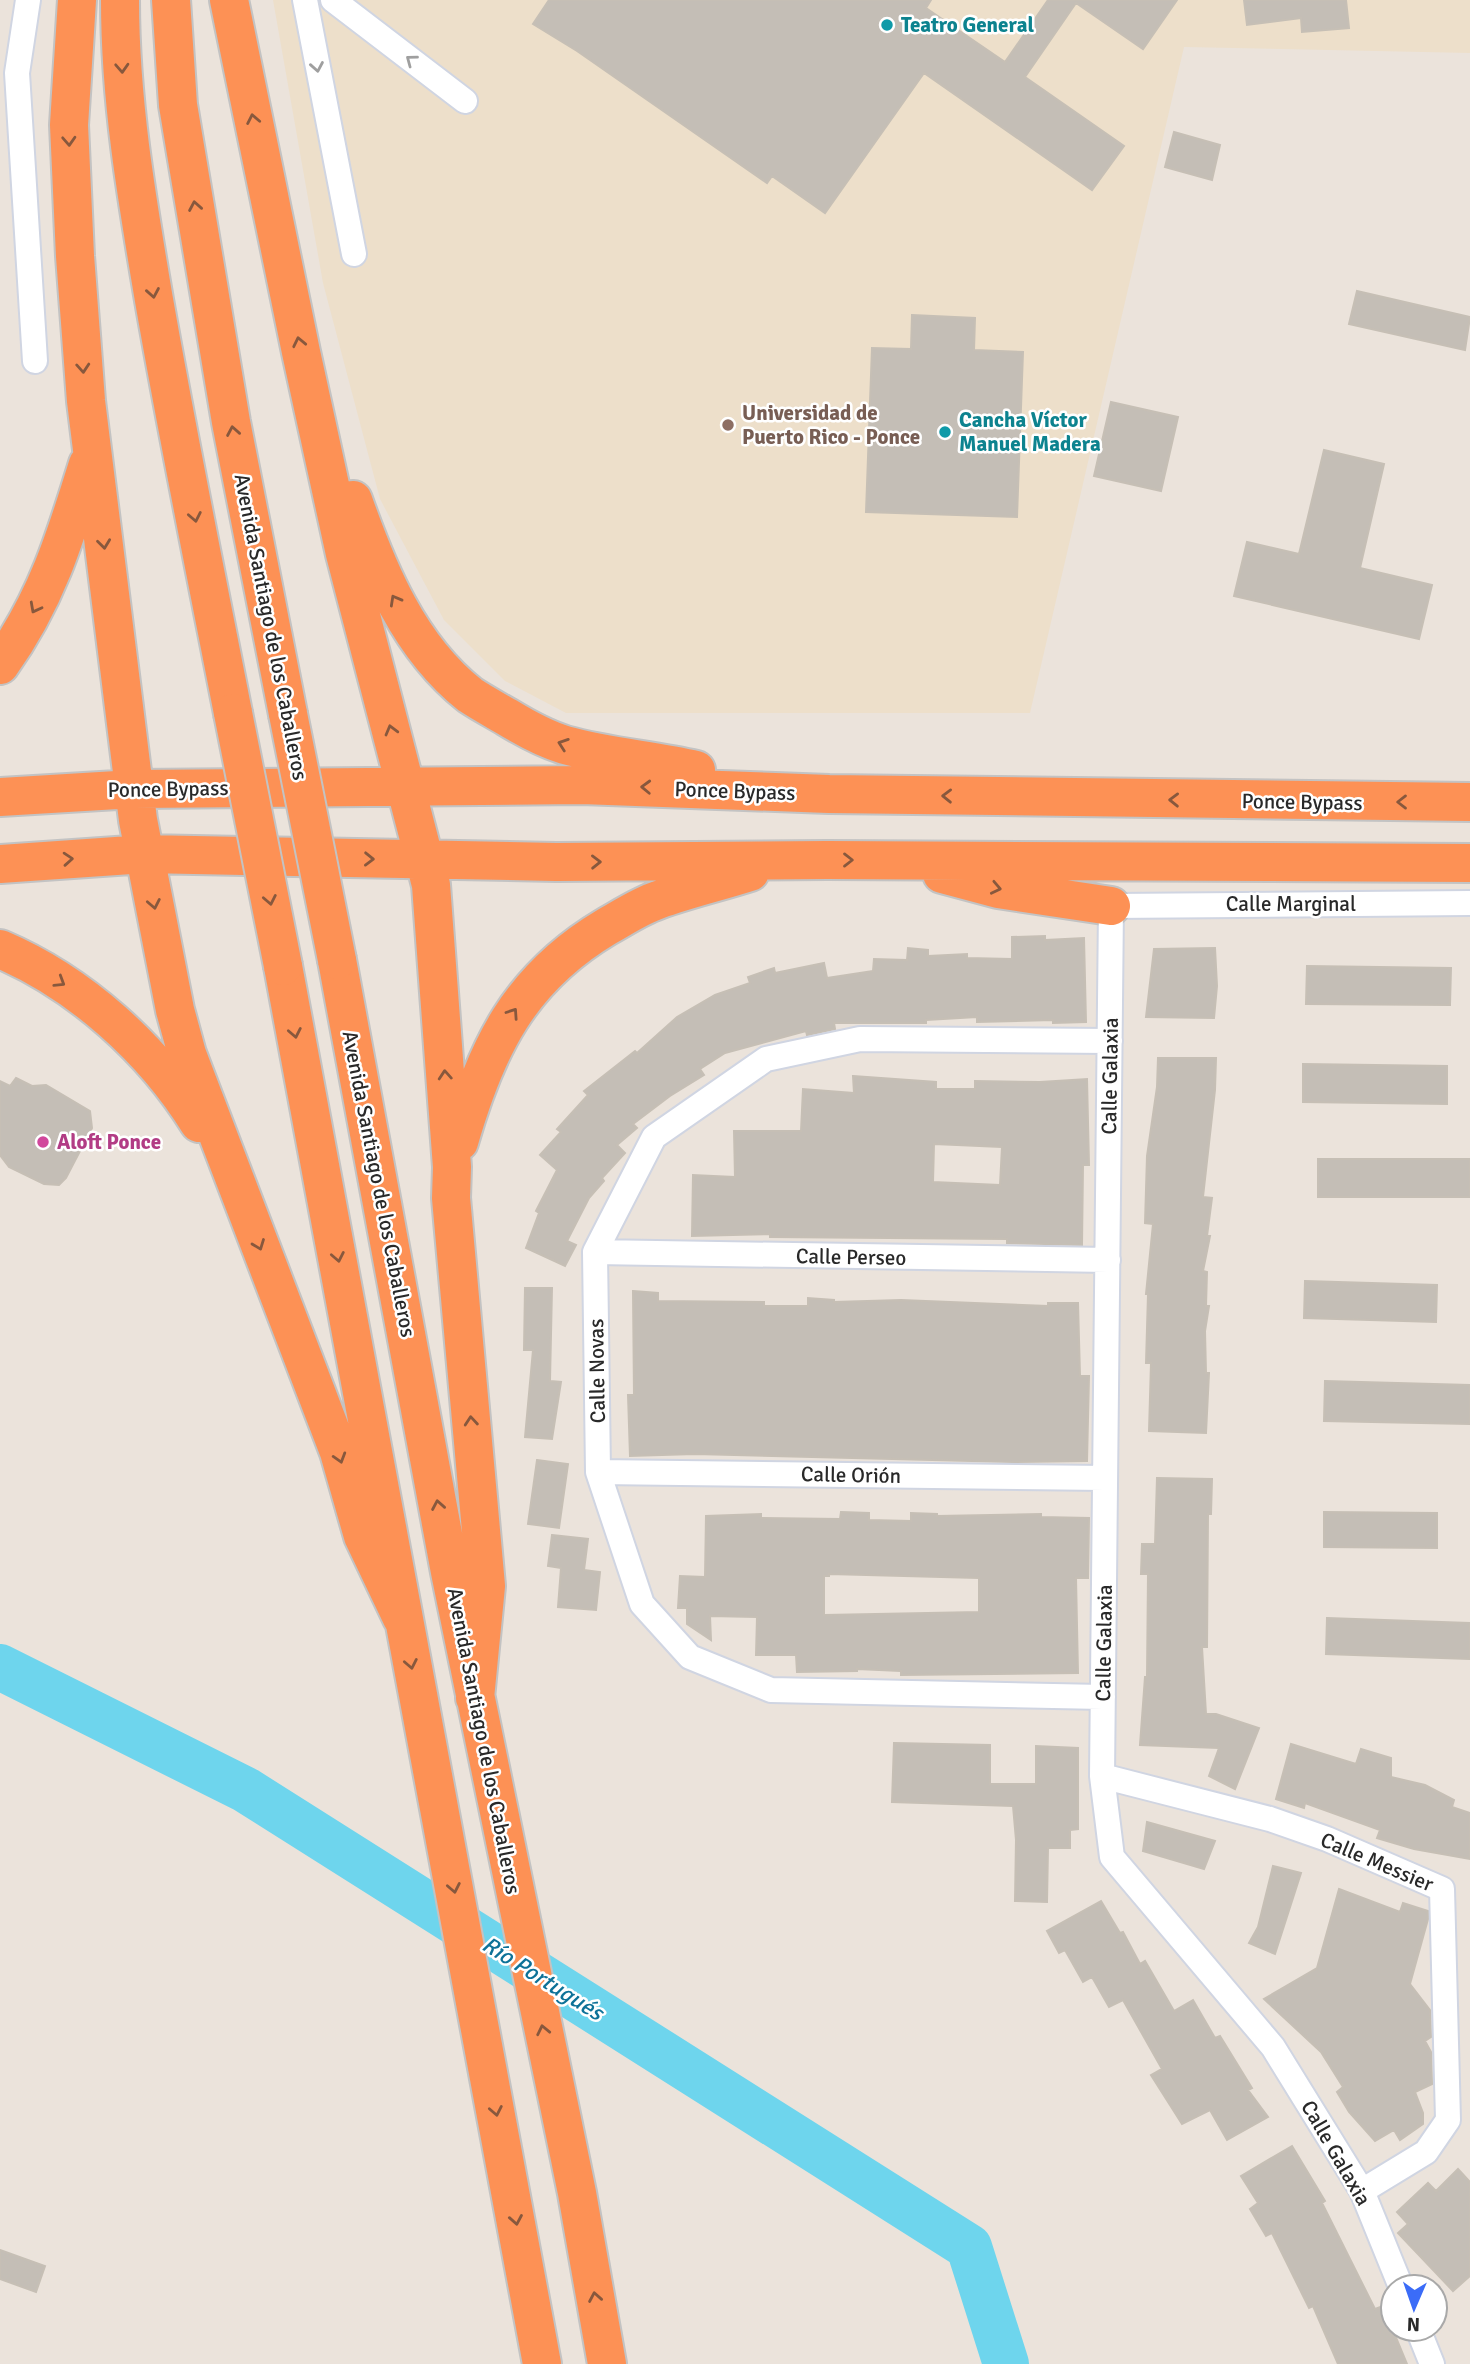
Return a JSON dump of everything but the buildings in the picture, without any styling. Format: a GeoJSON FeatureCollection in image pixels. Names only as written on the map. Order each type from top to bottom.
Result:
{"type":"FeatureCollection","features":[{"type":"Feature","properties":{"kind":"highway"},"geometry":{"type":"LineString","coordinates":[[77,0],[69,125],[86,401],[134,789],[175,1010],[187,1054],[339,1451],[377,1542],[402,1618],[542,2364]]}},
{"type":"Feature","properties":{"kind":"highway"},"geometry":{"type":"LineString","coordinates":[[120,0],[124,109],[135,192],[166,367],[283,966],[377,1542]]}},
{"type":"Feature","properties":{"kind":"highway","name":"Avenida Santiago de los Caballeros"},"geometry":{"type":"LineString","coordinates":[[171,0],[178,105],[231,422],[337,960],[450,1572],[577,2193],[607,2364]]}},
{"type":"Feature","properties":{"kind":"highway"},"geometry":{"type":"LineString","coordinates":[[229,0],[345,554],[431,885],[452,1167],[451,1198],[486,1586],[475,1698]]}},
{"type":"Feature","properties":{"kind":"highway"},"geometry":{"type":"LineString","coordinates":[[312,401],[332,443],[364,532],[391,593],[413,632],[437,662],[470,694],[525,728],[562,744],[797,793]]}},
{"type":"Feature","properties":{"kind":"highway"},"geometry":{"type":"LineString","coordinates":[[0,665],[37,606],[60,555],[92,452]]}},
{"type":"Feature","properties":{"kind":"highway","name":"Ponce Bypass"},"geometry":{"type":"LineString","coordinates":[[0,797],[134,789],[582,785],[797,793],[1470,803]]}},
{"type":"Feature","properties":{"kind":"highway"},"geometry":{"type":"LineString","coordinates":[[0,864],[145,854],[556,862],[908,860],[1470,863]]}},
{"type":"Feature","properties":{"kind":"highway"},"geometry":{"type":"LineString","coordinates":[[452,1167],[473,1093],[502,1030],[538,981],[562,957],[587,938],[656,900],[787,860]]}},
{"type":"Feature","properties":{"kind":"highway"},"geometry":{"type":"LineString","coordinates":[[908,860],[939,873],[998,889],[1111,906]]}},
{"type":"Feature","properties":{"kind":"highway"},"geometry":{"type":"LineString","coordinates":[[0,949],[77,992],[121,1029],[162,1072],[193,1114],[235,1182]]}},
{"type":"Feature","properties":{"kind":"street"},"geometry":{"type":"LineString","coordinates":[[28,0],[17,73],[34,361]]}},
{"type":"Feature","properties":{"kind":"street"},"geometry":{"type":"LineString","coordinates":[[305,0],[354,254]]}},
{"type":"Feature","properties":{"kind":"street"},"geometry":{"type":"LineString","coordinates":[[333,0],[466,101]]}},
{"type":"Feature","properties":{"kind":"street","name":"Calle Marginal"},"geometry":{"type":"LineString","coordinates":[[1111,906],[1470,903]]}},
{"type":"Feature","properties":{"kind":"street","name":"Calle Galaxia"},"geometry":{"type":"LineString","coordinates":[[1111,906],[1102,1776],[1112,1857],[1273,2047],[1362,2191],[1395,2273]]}},
{"type":"Feature","properties":{"kind":"street","name":"Calle Novas"},"geometry":{"type":"LineString","coordinates":[[1104,1697],[771,1690],[690,1657],[642,1604],[598,1472],[595,1252],[654,1136],[766,1059],[860,1039],[1111,1041]]}},
{"type":"Feature","properties":{"kind":"street","name":"Calle Perseo"},"geometry":{"type":"LineString","coordinates":[[595,1252],[1108,1260]]}},
{"type":"Feature","properties":{"kind":"street","name":"Calle Orión"},"geometry":{"type":"LineString","coordinates":[[598,1472],[1105,1478]]}},
{"type":"Feature","properties":{"kind":"street","name":"Calle Messier"},"geometry":{"type":"LineString","coordinates":[[1102,1776],[1270,1819],[1327,1839],[1442,1889],[1448,2120],[1426,2152],[1362,2191]]}},
{"type":"Feature","properties":{"kind":"street"},"geometry":{"type":"LineString","coordinates":[[1424,2343],[1432,2364]]}},
{"type":"Feature","properties":{"kind":"shaded area","name":"Universidad de Puerto Rico - Ponce"},"geometry":{"type":"Polygon","coordinates":[[[273,0],[1470,0],[1470,53],[1184,47],[1030,713],[566,713],[505,681],[444,620],[380,499],[323,283],[273,0]]]}},
{"type":"Feature","properties":{"kind":"waterway","name":"Río Portugués"},"geometry":{"type":"LineString","coordinates":[[0,1667],[246,1790],[969,2247],[1006,2364]]}},
{"type":"Feature","properties":{"kind":"place","name":"Teatro General"},"geometry":{"type":"Point","coordinates":[887,25]}},
{"type":"Feature","properties":{"kind":"place","name":"Universidad de Puerto Rico - Ponce"},"geometry":{"type":"Point","coordinates":[728,425]}},
{"type":"Feature","properties":{"kind":"place","name":"Cancha Víctor Manuel Madera"},"geometry":{"type":"Point","coordinates":[945,432]}},
{"type":"Feature","properties":{"kind":"place","name":"Aloft Ponce"},"geometry":{"type":"Point","coordinates":[43,1142]}}]}
